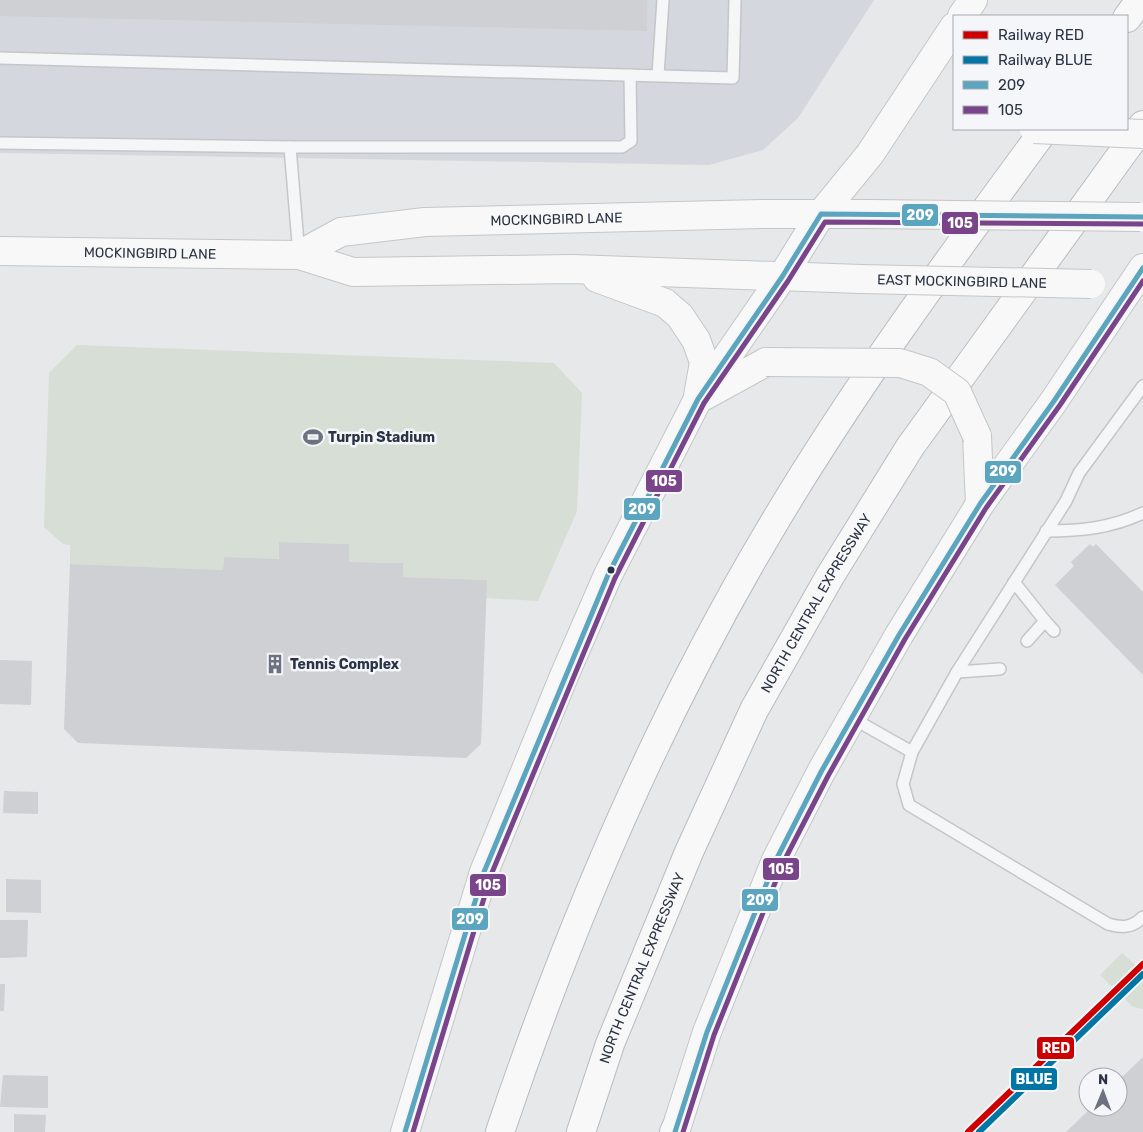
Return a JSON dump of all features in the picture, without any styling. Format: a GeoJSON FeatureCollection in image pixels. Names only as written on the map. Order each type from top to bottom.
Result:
{"type":"FeatureCollection","features":[{"type":"Feature","properties":{"kind":"main road"},"geometry":{"type":"LineString","coordinates":[[963,15],[973,0]]}},
{"type":"Feature","properties":{"kind":"main road"},"geometry":{"type":"LineString","coordinates":[[986,15],[988,0]]}},
{"type":"Feature","properties":{"kind":"main road"},"geometry":{"type":"LineString","coordinates":[[1128,17],[1140,0]]}},
{"type":"Feature","properties":{"kind":"main road"},"geometry":{"type":"LineString","coordinates":[[405,1132],[484,872],[608,575],[698,399],[782,278],[821,214],[870,154],[953,29]]}},
{"type":"Feature","properties":{"kind":"main road","name":"NORTH CENTRAL EXPRESSWAY"},"geometry":{"type":"LineString","coordinates":[[581,1132],[617,1026],[689,852],[754,710],[830,576],[910,448],[1143,125]]}},
{"type":"Feature","properties":{"kind":"main road"},"geometry":{"type":"LineString","coordinates":[[500,1132],[550,989],[607,848],[668,718],[720,618],[768,533],[850,400],[918,302],[1044,130]]}},
{"type":"Feature","properties":{"kind":"main road"},"geometry":{"type":"LineString","coordinates":[[1056,130],[1143,134]]}},
{"type":"Feature","properties":{"kind":"main road"},"geometry":{"type":"LineString","coordinates":[[821,214],[1142,217]]}},
{"type":"Feature","properties":{"kind":"main road","name":"MOCKINGBIRD LANE"},"geometry":{"type":"LineString","coordinates":[[299,255],[341,232],[425,222],[821,214]]}},
{"type":"Feature","properties":{"kind":"main road","name":"MOCKINGBIRD LANE"},"geometry":{"type":"LineString","coordinates":[[0,250],[299,255],[353,272],[572,269],[782,278]]}},
{"type":"Feature","properties":{"kind":"main road"},"geometry":{"type":"LineString","coordinates":[[572,269],[665,303],[680,316],[696,340],[704,362],[698,399]]}},
{"type":"Feature","properties":{"kind":"main road","name":"EAST MOCKINGBIRD LANE"},"geometry":{"type":"LineString","coordinates":[[782,278],[1091,284],[1139,279]]}},
{"type":"Feature","properties":{"kind":"main road"},"geometry":{"type":"LineString","coordinates":[[675,1131],[707,1032],[776,860],[852,718],[899,635],[980,504],[1139,279]]}},
{"type":"Feature","properties":{"kind":"main road"},"geometry":{"type":"LineString","coordinates":[[698,399],[766,362],[900,363],[930,372],[957,392],[977,436],[980,504]]}},
{"type":"Feature","properties":{"kind":"lane"},"geometry":{"type":"LineString","coordinates":[[658,75],[662,0]]}},
{"type":"Feature","properties":{"kind":"lane"},"geometry":{"type":"LineString","coordinates":[[0,58],[733,78],[735,0]]}},
{"type":"Feature","properties":{"kind":"lane"},"geometry":{"type":"LineString","coordinates":[[0,143],[290,147],[622,148],[631,142],[630,74]]}},
{"type":"Feature","properties":{"kind":"lane"},"geometry":{"type":"LineString","coordinates":[[290,147],[299,255]]}},
{"type":"Feature","properties":{"kind":"lane"},"geometry":{"type":"LineString","coordinates":[[1143,386],[1079,473],[1066,501],[957,672],[912,752],[903,784],[909,805],[1108,924],[1122,928],[1136,924],[1143,917]]}},
{"type":"Feature","properties":{"kind":"lane"},"geometry":{"type":"LineString","coordinates":[[1046,531],[1086,531],[1122,523],[1143,513]]}},
{"type":"Feature","properties":{"kind":"lane"},"geometry":{"type":"LineString","coordinates":[[1014,582],[1054,631]]}},
{"type":"Feature","properties":{"kind":"lane"},"geometry":{"type":"LineString","coordinates":[[1027,641],[1045,621]]}},
{"type":"Feature","properties":{"kind":"lane"},"geometry":{"type":"LineString","coordinates":[[957,672],[1000,669]]}},
{"type":"Feature","properties":{"kind":"lane"},"geometry":{"type":"LineString","coordinates":[[852,718],[912,752]]}},
{"type":"Feature","properties":{"kind":"shaded area"},"geometry":{"type":"Polygon","coordinates":[[[0,0],[874,0],[798,118],[763,150],[709,165],[0,153],[0,0]]]}},
{"type":"Feature","properties":{"kind":"shaded area","name":"Turpin Stadium"},"geometry":{"type":"Polygon","coordinates":[[[77,345],[554,363],[582,393],[577,511],[538,601],[486,598],[487,580],[403,577],[403,563],[349,562],[349,544],[279,542],[279,559],[224,557],[223,570],[70,564],[70,545],[63,544],[44,527],[49,373],[77,345]]]}},
{"type":"Feature","properties":{"kind":"shaded area"},"geometry":{"type":"Polygon","coordinates":[[[1122,953],[1143,972],[1143,1009],[1133,1007],[1100,975],[1122,953]]]}},
{"type":"Feature","properties":{"kind":"building"},"geometry":{"type":"Polygon","coordinates":[[[0,0],[647,0],[647,31],[0,16],[0,0]]]}},
{"type":"Feature","properties":{"kind":"building","name":"Tennis Complex"},"geometry":{"type":"Polygon","coordinates":[[[279,542],[349,544],[349,562],[403,563],[403,577],[487,580],[481,744],[466,758],[78,743],[64,729],[70,564],[223,570],[224,557],[279,559],[279,542]]]}},
{"type":"Feature","properties":{"kind":"building"},"geometry":{"type":"Polygon","coordinates":[[[1090,544],[1093,547],[1096,544],[1143,592],[1143,675],[1055,585],[1074,566],[1071,562],[1090,544]]]}},
{"type":"Feature","properties":{"kind":"building"},"geometry":{"type":"Polygon","coordinates":[[[0,660],[32,661],[31,705],[0,704],[0,660]]]}},
{"type":"Feature","properties":{"kind":"building"},"geometry":{"type":"Polygon","coordinates":[[[4,791],[38,792],[38,814],[3,813],[4,791]]]}},
{"type":"Feature","properties":{"kind":"building"},"geometry":{"type":"Polygon","coordinates":[[[6,879],[41,880],[41,913],[6,912],[6,879]]]}},
{"type":"Feature","properties":{"kind":"building"},"geometry":{"type":"Polygon","coordinates":[[[0,920],[28,920],[27,957],[0,958],[0,920]]]}},
{"type":"Feature","properties":{"kind":"building"},"geometry":{"type":"Polygon","coordinates":[[[0,984],[5,984],[4,1011],[0,1011],[0,984]]]}},
{"type":"Feature","properties":{"kind":"building"},"geometry":{"type":"Polygon","coordinates":[[[1143,1057],[1143,1132],[1066,1132],[1082,1117],[1128,1117],[1128,1071],[1143,1057]]]}},
{"type":"Feature","properties":{"kind":"building"},"geometry":{"type":"Polygon","coordinates":[[[3,1075],[48,1076],[48,1108],[0,1107],[3,1075]]]}},
{"type":"Feature","properties":{"kind":"building"},"geometry":{"type":"Polygon","coordinates":[[[14,1114],[46,1115],[45,1132],[14,1132],[14,1114]]]}},
{"type":"Feature","properties":{"kind":"rail line","name":"RED"},"geometry":{"type":"LineString","coordinates":[[968,1132],[1143,964]]}},
{"type":"Feature","properties":{"kind":"rail line","name":"BLUE"},"geometry":{"type":"LineString","coordinates":[[979,1132],[1143,974]]}},
{"type":"Feature","properties":{"kind":"transit line","name":"209"},"geometry":{"type":"LineString","coordinates":[[405,1132],[484,872],[608,575],[698,399],[782,277],[821,214],[1143,217]]}},
{"type":"Feature","properties":{"kind":"transit line","name":"105"},"geometry":{"type":"LineString","coordinates":[[413,1132],[491,875],[615,578],[704,403],[788,281],[825,222],[1143,224]]}},
{"type":"Feature","properties":{"kind":"transit line","name":"209"},"geometry":{"type":"LineString","coordinates":[[675,1132],[707,1032],[776,860],[821,772],[899,635],[980,504],[1054,401],[1143,268]]}},
{"type":"Feature","properties":{"kind":"transit line","name":"105"},"geometry":{"type":"LineString","coordinates":[[683,1132],[714,1035],[783,863],[828,776],[905,639],[986,508],[1060,405],[1143,281]]}},
{"type":"Feature","properties":{"kind":"place","name":"Turpin Stadium"},"geometry":{"type":"Point","coordinates":[313,437]}},
{"type":"Feature","properties":{"kind":"place","name":"Tennis Complex"},"geometry":{"type":"Point","coordinates":[275,664]}}]}
